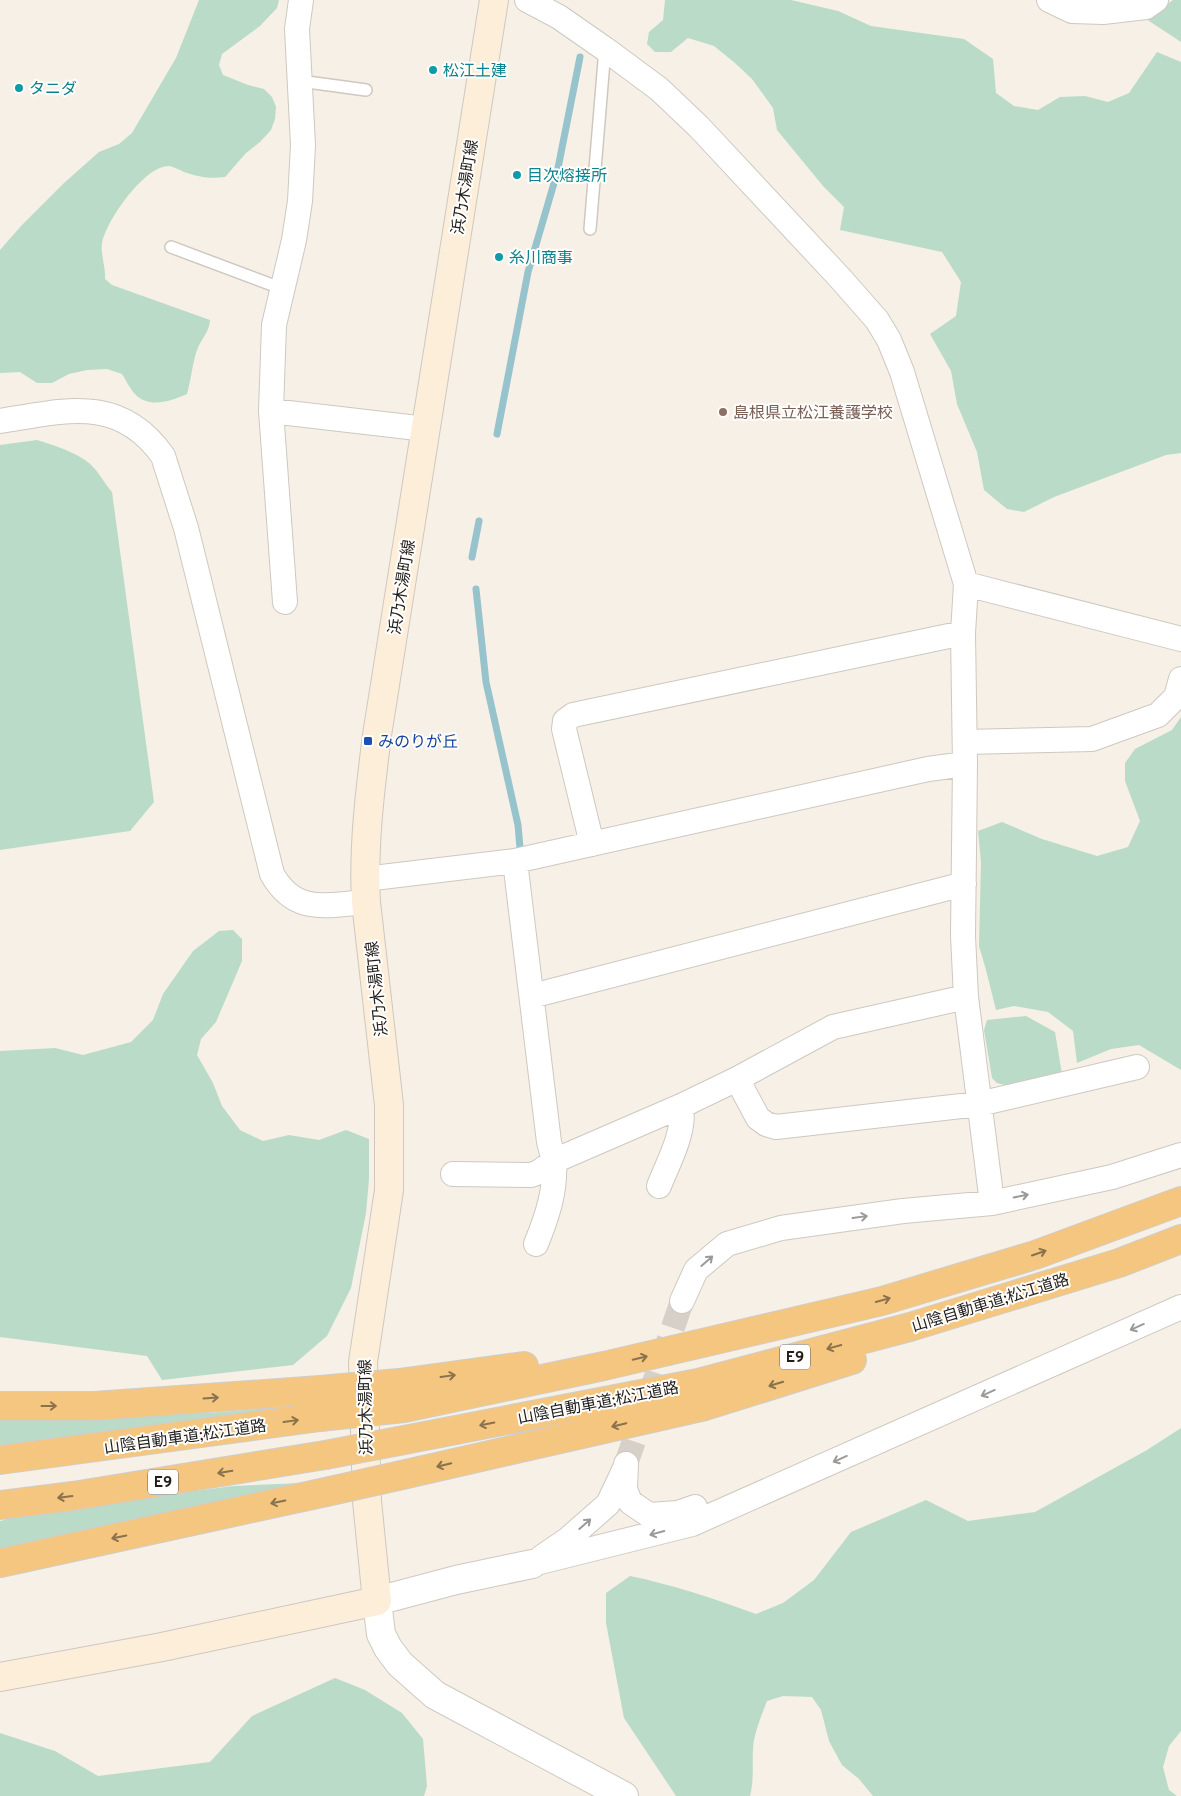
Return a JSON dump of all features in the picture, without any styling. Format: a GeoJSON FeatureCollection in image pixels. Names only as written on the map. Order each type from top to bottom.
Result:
{"type":"FeatureCollection","features":[{"type":"Feature","properties":{"kind":"highway","name":"山陰自動車道;松江道路"},"geometry":{"type":"LineString","coordinates":[[0,1460],[66,1453],[320,1417],[543,1364],[604,1366],[882,1301],[1035,1255],[1181,1201]]}},
{"type":"Feature","properties":{"kind":"highway","name":"山陰自動車道;松江道路"},"geometry":{"type":"LineString","coordinates":[[0,1505],[73,1496],[325,1455],[698,1383],[910,1327],[1119,1263],[1181,1239]]}},
{"type":"Feature","properties":{"kind":"highway"},"geometry":{"type":"LineString","coordinates":[[0,1563],[326,1492],[705,1406],[956,1328],[1119,1263]]}},
{"type":"Feature","properties":{"kind":"highway"},"geometry":{"type":"LineString","coordinates":[[0,1406],[94,1406],[320,1390],[402,1396]]}},
{"type":"Feature","properties":{"kind":"main road","name":"浜乃木湯町線"},"geometry":{"type":"LineString","coordinates":[[377,1601],[367,1501],[363,1362],[390,1190],[389,1105],[366,890],[367,818],[378,735],[494,0]]}},
{"type":"Feature","properties":{"kind":"main road"},"geometry":{"type":"LineString","coordinates":[[0,1677],[162,1647],[377,1601]]}},
{"type":"Feature","properties":{"kind":"street"},"geometry":{"type":"LineString","coordinates":[[285,602],[270,411],[274,325],[294,240],[300,201],[303,145],[297,29],[300,0]]}},
{"type":"Feature","properties":{"kind":"street"},"geometry":{"type":"LineString","coordinates":[[527,0],[559,17],[605,49],[659,89],[699,127],[877,320],[889,340],[902,372],[966,584],[963,633],[965,753],[963,936],[966,997],[992,1203]]}},
{"type":"Feature","properties":{"kind":"street"},"geometry":{"type":"LineString","coordinates":[[1049,0],[1072,10],[1103,12],[1146,7],[1156,0]]}},
{"type":"Feature","properties":{"kind":"street"},"geometry":{"type":"LineString","coordinates":[[0,421],[73,410],[107,413],[139,428],[163,456],[186,528],[272,874],[286,894],[295,900],[308,904],[320,906],[366,890],[515,861],[928,769],[965,753],[1092,739],[1158,716],[1176,697],[1181,679]]}},
{"type":"Feature","properties":{"kind":"street"},"geometry":{"type":"LineString","coordinates":[[270,411],[426,428]]}},
{"type":"Feature","properties":{"kind":"street"},"geometry":{"type":"LineString","coordinates":[[966,584],[1181,640]]}},
{"type":"Feature","properties":{"kind":"street"},"geometry":{"type":"LineString","coordinates":[[592,844],[564,729],[566,721],[573,715],[963,633]]}},
{"type":"Feature","properties":{"kind":"street"},"geometry":{"type":"LineString","coordinates":[[515,861],[549,1142],[554,1161],[555,1176],[552,1198],[536,1244]]}},
{"type":"Feature","properties":{"kind":"street"},"geometry":{"type":"LineString","coordinates":[[532,996],[964,884]]}},
{"type":"Feature","properties":{"kind":"street"},"geometry":{"type":"LineString","coordinates":[[453,1174],[531,1175],[539,1172],[554,1161],[681,1106],[737,1079],[833,1027],[966,997]]}},
{"type":"Feature","properties":{"kind":"street"},"geometry":{"type":"LineString","coordinates":[[737,1079],[758,1118],[766,1124],[776,1127],[979,1104],[1137,1067]]}},
{"type":"Feature","properties":{"kind":"street"},"geometry":{"type":"LineString","coordinates":[[659,1186],[679,1135],[682,1119],[681,1106]]}},
{"type":"Feature","properties":{"kind":"street"},"geometry":{"type":"LineString","coordinates":[[682,1301],[696,1270],[727,1244],[781,1228],[903,1211],[992,1203],[1112,1177],[1181,1155]]}},
{"type":"Feature","properties":{"kind":"street"},"geometry":{"type":"LineString","coordinates":[[624,1796],[435,1695],[400,1664],[388,1648],[381,1634],[377,1601],[456,1580],[532,1564],[692,1524],[1181,1307]]}},
{"type":"Feature","properties":{"kind":"street"},"geometry":{"type":"LineString","coordinates":[[532,1564],[567,1540],[608,1504],[626,1464],[625,1488],[630,1502],[649,1515],[678,1513],[735,1493],[795,1478]]}},
{"type":"Feature","properties":{"kind":"lane"},"geometry":{"type":"LineString","coordinates":[[590,229],[605,49]]}},
{"type":"Feature","properties":{"kind":"lane"},"geometry":{"type":"LineString","coordinates":[[300,81],[366,90]]}},
{"type":"Feature","properties":{"kind":"lane"},"geometry":{"type":"LineString","coordinates":[[171,247],[283,289]]}},
{"type":"Feature","properties":{"kind":"green space"},"geometry":{"type":"Polygon","coordinates":[[[199,0],[279,0],[277,8],[260,26],[222,54],[219,65],[223,75],[264,89],[272,97],[276,107],[275,119],[271,130],[246,153],[225,177],[200,176],[169,166],[159,168],[138,184],[118,209],[110,222],[102,244],[105,279],[112,285],[210,320],[208,329],[197,350],[187,394],[167,401],[147,401],[135,394],[122,374],[107,369],[87,370],[69,374],[52,383],[37,383],[20,372],[0,373],[0,250],[64,183],[99,152],[119,144],[132,133],[176,58],[199,0]]]}},
{"type":"Feature","properties":{"kind":"green space"},"geometry":{"type":"Polygon","coordinates":[[[665,0],[791,0],[838,11],[871,26],[964,39],[993,59],[996,93],[1014,106],[1038,110],[1060,97],[1085,96],[1108,102],[1129,93],[1157,52],[1181,62],[1181,453],[1166,455],[1054,497],[1024,512],[1007,509],[984,490],[977,452],[957,404],[951,371],[930,334],[956,316],[961,282],[942,252],[840,230],[844,207],[823,186],[777,130],[773,108],[752,79],[714,46],[688,38],[671,52],[655,52],[647,44],[649,32],[663,20],[665,0]]]}},
{"type":"Feature","properties":{"kind":"green space"},"geometry":{"type":"Polygon","coordinates":[[[1173,0],[1181,0],[1181,42],[1146,19],[1173,0]]]}},
{"type":"Feature","properties":{"kind":"green space"},"geometry":{"type":"Polygon","coordinates":[[[37,440],[67,450],[88,462],[112,492],[154,802],[130,831],[0,850],[0,445],[37,440]]]}},
{"type":"Feature","properties":{"kind":"green space"},"geometry":{"type":"Polygon","coordinates":[[[1181,717],[1181,1070],[1139,1045],[1111,1049],[1077,1063],[1073,1031],[1048,1012],[1014,1006],[996,1010],[979,946],[981,862],[978,831],[1002,822],[1042,839],[1097,856],[1128,847],[1140,821],[1125,781],[1125,763],[1135,749],[1172,730],[1181,717]]]}},
{"type":"Feature","properties":{"kind":"green space"},"geometry":{"type":"Polygon","coordinates":[[[233,930],[242,939],[242,961],[216,1022],[201,1039],[197,1055],[213,1083],[222,1106],[240,1130],[263,1141],[289,1135],[319,1140],[346,1130],[369,1139],[369,1179],[366,1213],[351,1288],[327,1336],[293,1365],[162,1380],[147,1356],[0,1337],[0,1051],[55,1048],[83,1055],[131,1042],[153,1020],[163,994],[193,951],[219,931],[233,930]]]}},
{"type":"Feature","properties":{"kind":"green space"},"geometry":{"type":"Polygon","coordinates":[[[1026,1016],[1055,1032],[1062,1074],[1009,1086],[997,1083],[992,1078],[984,1030],[987,1020],[1026,1016]]]}},
{"type":"Feature","properties":{"kind":"green space"},"geometry":{"type":"Polygon","coordinates":[[[283,1407],[284,1410],[38,1444],[0,1445],[0,1415],[209,1413],[283,1407]]]}},
{"type":"Feature","properties":{"kind":"green space"},"geometry":{"type":"Polygon","coordinates":[[[1181,1428],[1181,1731],[1169,1746],[1163,1767],[1169,1790],[1177,1796],[873,1796],[859,1779],[842,1765],[829,1741],[821,1710],[812,1697],[783,1696],[767,1701],[758,1725],[753,1747],[750,1796],[676,1796],[624,1718],[606,1623],[606,1593],[630,1576],[694,1593],[756,1614],[783,1603],[814,1580],[851,1532],[926,1500],[968,1521],[1035,1512],[1147,1450],[1181,1428]]]}},
{"type":"Feature","properties":{"kind":"green space"},"geometry":{"type":"Polygon","coordinates":[[[301,1483],[301,1485],[0,1551],[0,1521],[31,1513],[233,1486],[301,1483]]]}},
{"type":"Feature","properties":{"kind":"green space"},"geometry":{"type":"Polygon","coordinates":[[[335,1678],[365,1690],[402,1713],[423,1739],[427,1786],[424,1796],[0,1796],[0,1733],[55,1751],[98,1776],[210,1762],[252,1716],[335,1678]]]}},
{"type":"Feature","properties":{"kind":"waterway"},"geometry":{"type":"LineString","coordinates":[[497,434],[528,272],[557,173],[580,57]]}},
{"type":"Feature","properties":{"kind":"waterway"},"geometry":{"type":"LineString","coordinates":[[472,557],[479,521]]}},
{"type":"Feature","properties":{"kind":"waterway"},"geometry":{"type":"LineString","coordinates":[[476,589],[486,682],[518,825],[520,848]]}},
{"type":"Feature","properties":{"kind":"tunnel"},"geometry":{"type":"LineString","coordinates":[[626,1464],[682,1301]]}},
{"type":"Feature","properties":{"kind":"place","name":"松江土建"},"geometry":{"type":"Point","coordinates":[433,70]}},
{"type":"Feature","properties":{"kind":"place","name":"タニダ"},"geometry":{"type":"Point","coordinates":[19,88]}},
{"type":"Feature","properties":{"kind":"place","name":"目次熔接所"},"geometry":{"type":"Point","coordinates":[517,175]}},
{"type":"Feature","properties":{"kind":"place","name":"糸川商事"},"geometry":{"type":"Point","coordinates":[499,257]}},
{"type":"Feature","properties":{"kind":"place","name":"島根県立松江養護学校"},"geometry":{"type":"Point","coordinates":[723,412]}},
{"type":"Feature","properties":{"kind":"place","name":"みのりが丘"},"geometry":{"type":"Point","coordinates":[368,741]}}]}
